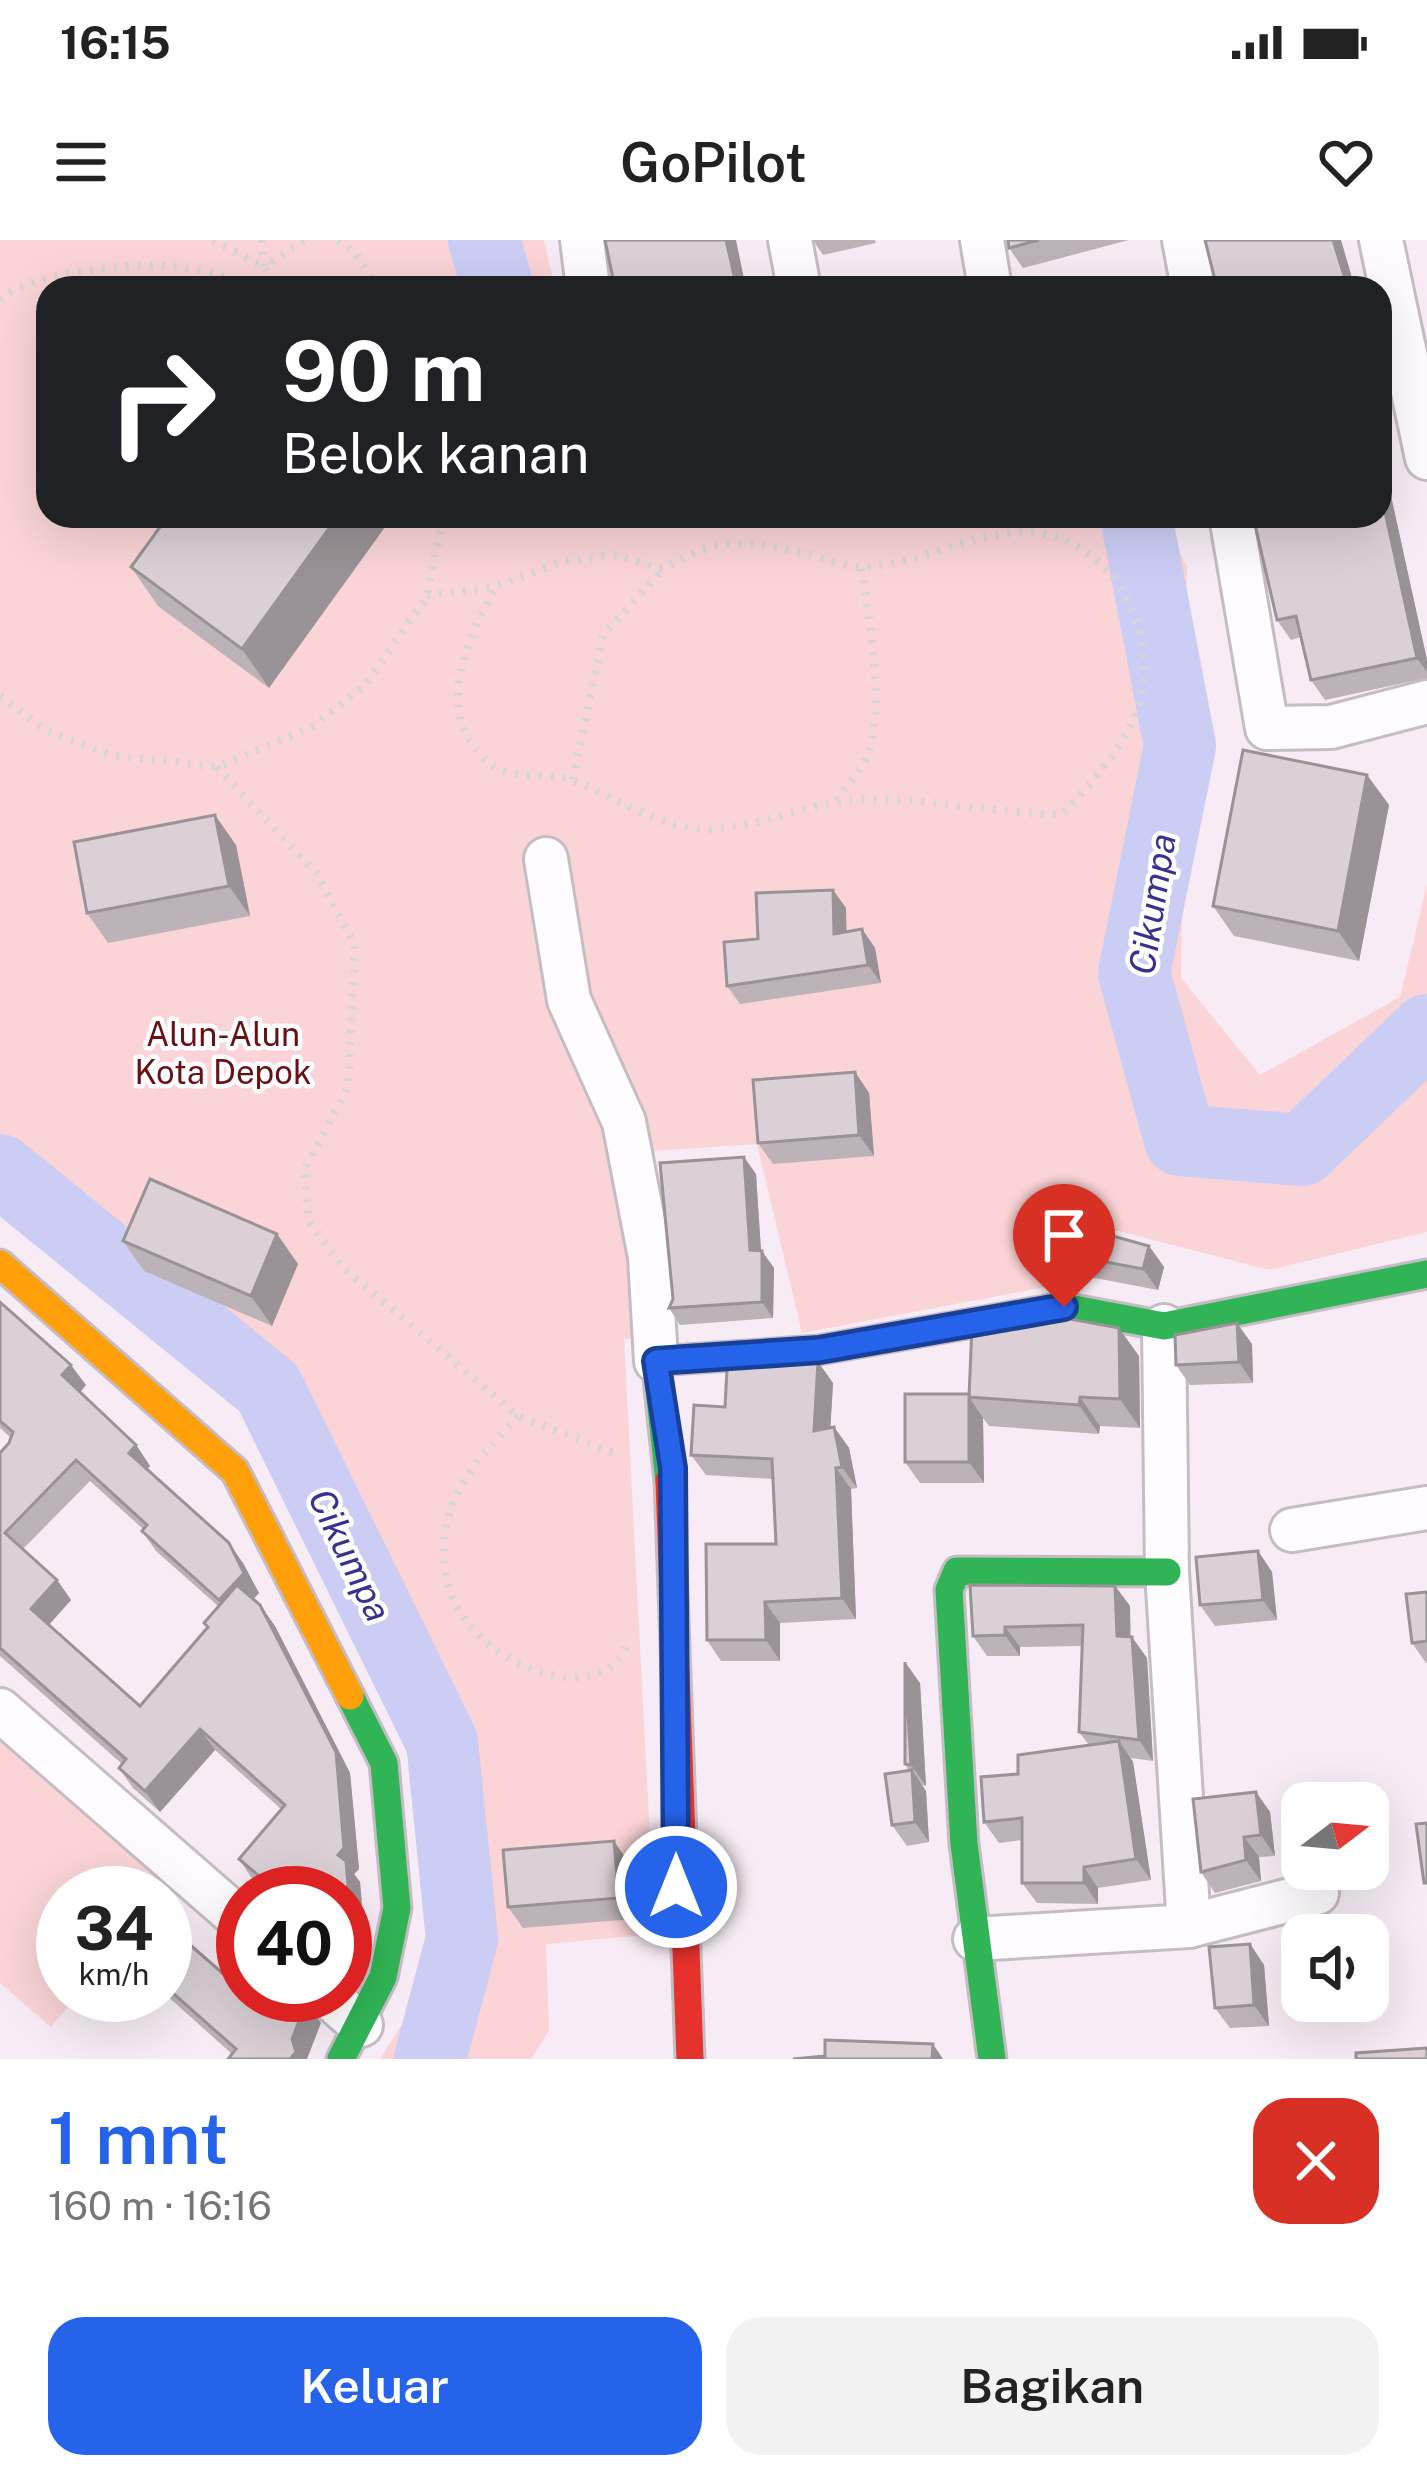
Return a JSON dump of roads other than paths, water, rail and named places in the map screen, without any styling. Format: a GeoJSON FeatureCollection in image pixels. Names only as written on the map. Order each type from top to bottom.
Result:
{"type":"FeatureCollection","features":[{"type":"Feature","properties":{"kind":"street"},"geometry":{"type":"LineString","coordinates":[[582,240],[587,276]]}},
{"type":"Feature","properties":{"kind":"street"},"geometry":{"type":"LineString","coordinates":[[790,240],[797,276]]}},
{"type":"Feature","properties":{"kind":"street"},"geometry":{"type":"LineString","coordinates":[[982,240],[988,276]]}},
{"type":"Feature","properties":{"kind":"street"},"geometry":{"type":"LineString","coordinates":[[1184,240],[1191,276]]}},
{"type":"Feature","properties":{"kind":"street"},"geometry":{"type":"LineString","coordinates":[[1382,240],[1389,276]]}},
{"type":"Feature","properties":{"kind":"street"},"geometry":{"type":"LineString","coordinates":[[1392,288],[1427,458]]}},
{"type":"Feature","properties":{"kind":"street"},"geometry":{"type":"LineString","coordinates":[[1234,528],[1267,728],[1331,728],[1427,702]]}},
{"type":"Feature","properties":{"kind":"street"},"geometry":{"type":"LineString","coordinates":[[546,860],[569,1000],[624,1122],[650,1257],[656,1361],[673,1468],[677,1934],[690,2059]]}},
{"type":"Feature","properties":{"kind":"street"},"geometry":{"type":"LineString","coordinates":[[0,1264],[235,1471],[384,1763],[397,1908],[383,1978],[351,2042]]}},
{"type":"Feature","properties":{"kind":"street"},"geometry":{"type":"LineString","coordinates":[[656,1361],[819,1350],[1064,1307],[1164,1326],[1427,1274]]}},
{"type":"Feature","properties":{"kind":"street"},"geometry":{"type":"LineString","coordinates":[[1164,1326],[1167,1572],[1190,1926]]}},
{"type":"Feature","properties":{"kind":"street"},"geometry":{"type":"LineString","coordinates":[[1292,1530],[1427,1508]]}},
{"type":"Feature","properties":{"kind":"street"},"geometry":{"type":"LineString","coordinates":[[992,2059],[976,1939],[949,1590],[957,1570],[1167,1572]]}},
{"type":"Feature","properties":{"kind":"street"},"geometry":{"type":"LineString","coordinates":[[0,1710],[216,1898]]}},
{"type":"Feature","properties":{"kind":"street"},"geometry":{"type":"LineString","coordinates":[[976,1939],[1190,1926],[1317,1893]]}},
{"type":"Feature","properties":{"kind":"waterway","name":"Cikumpa"},"geometry":{"type":"LineString","coordinates":[[484,240],[494,276]]}},
{"type":"Feature","properties":{"kind":"waterway","name":"Cikumpa"},"geometry":{"type":"LineString","coordinates":[[1138,528],[1180,746],[1134,973],[1180,1140],[1302,1150],[1427,1030]]}},
{"type":"Feature","properties":{"kind":"waterway","name":"Cikumpa"},"geometry":{"type":"LineString","coordinates":[[0,1170],[268,1388],[442,1742],[462,1939],[430,2059]]}},
{"type":"Feature","properties":{"kind":"park label","name":"Alun-Alun Kota Depok"},"geometry":{"type":"Point","coordinates":[223,1053]}}]}
